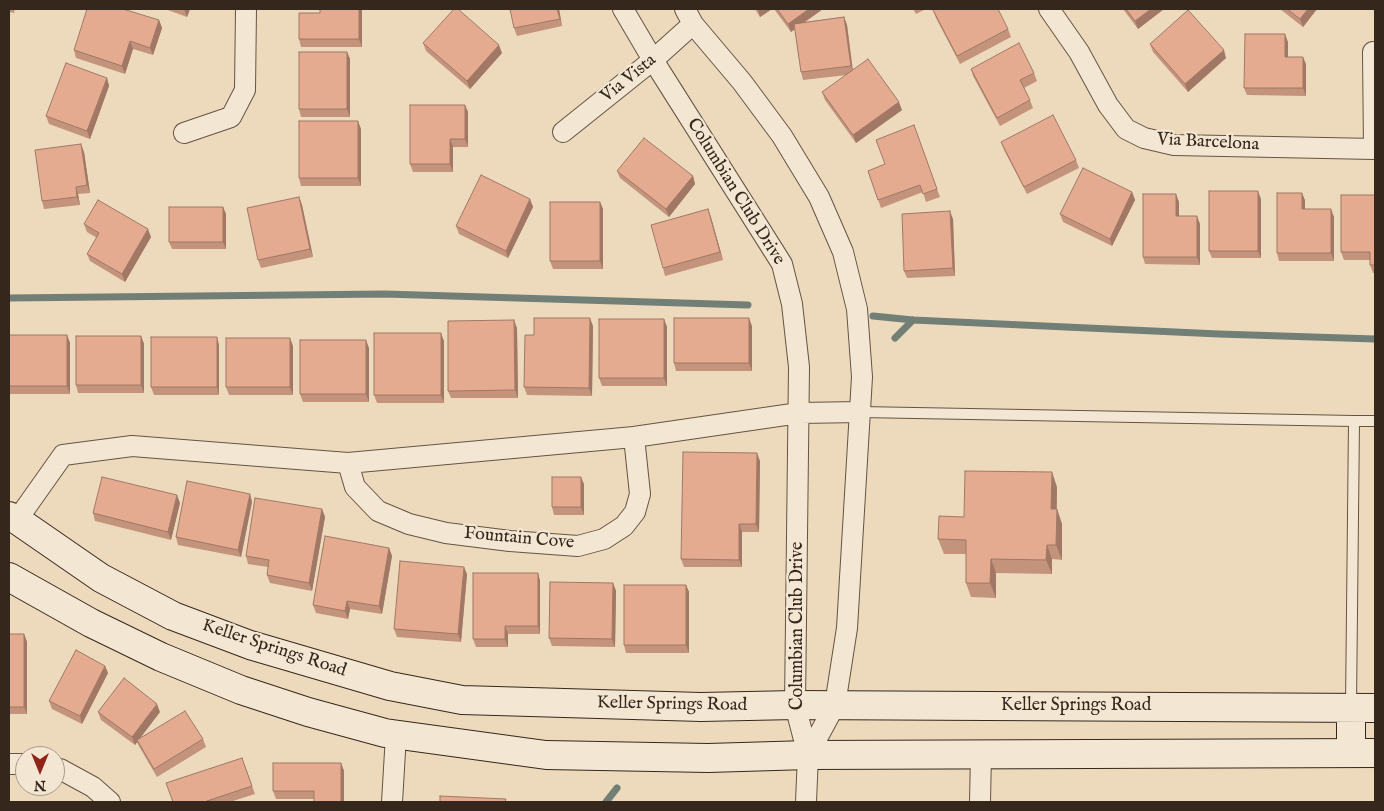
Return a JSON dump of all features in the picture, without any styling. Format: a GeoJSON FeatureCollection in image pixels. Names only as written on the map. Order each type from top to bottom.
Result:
{"type":"FeatureCollection","features":[{"type":"Feature","properties":{"kind":"main road","name":"Keller Springs Road"},"geometry":{"type":"LineString","coordinates":[[13,518],[101,578],[173,616],[250,645],[390,686],[462,700],[701,707],[835,705],[1363,708]]}},
{"type":"Feature","properties":{"kind":"main road"},"geometry":{"type":"LineString","coordinates":[[9,577],[91,623],[161,657],[223,683],[308,712],[385,734],[546,755],[708,758],[808,755],[1363,753],[1363,708]]}},
{"type":"Feature","properties":{"kind":"street"},"geometry":{"type":"LineString","coordinates":[[184,133],[231,118],[244,90],[246,9]]}},
{"type":"Feature","properties":{"kind":"street","name":"Columbian Club Drive"},"geometry":{"type":"LineString","coordinates":[[623,9],[653,60],[782,264],[792,304],[799,367],[794,705],[808,755]]}},
{"type":"Feature","properties":{"kind":"street","name":"Via Barcelona"},"geometry":{"type":"LineString","coordinates":[[1048,9],[1079,52],[1108,105],[1126,129],[1144,138],[1174,145],[1375,148]]}},
{"type":"Feature","properties":{"kind":"street","name":"Columbian Club Drive"},"geometry":{"type":"LineString","coordinates":[[689,16],[782,136],[819,197],[843,252],[857,310],[862,377],[848,628],[835,705],[808,755]]}},
{"type":"Feature","properties":{"kind":"street","name":"Via Vista"},"geometry":{"type":"LineString","coordinates":[[563,132],[653,60],[689,16]]}},
{"type":"Feature","properties":{"kind":"street"},"geometry":{"type":"LineString","coordinates":[[1373,52],[1375,148]]}},
{"type":"Feature","properties":{"kind":"street"},"geometry":{"type":"LineString","coordinates":[[13,518],[63,455],[132,446],[348,464],[634,437],[799,414],[860,412]]}},
{"type":"Feature","properties":{"kind":"street","name":"Fountain Cove"},"geometry":{"type":"LineString","coordinates":[[348,464],[355,487],[378,511],[409,524],[446,532],[510,541],[578,546],[604,539],[624,526],[635,512],[640,494],[634,437]]}},
{"type":"Feature","properties":{"kind":"street"},"geometry":{"type":"LineString","coordinates":[[392,802],[396,735]]}},
{"type":"Feature","properties":{"kind":"street"},"geometry":{"type":"LineString","coordinates":[[980,802],[981,754]]}},
{"type":"Feature","properties":{"kind":"street"},"geometry":{"type":"LineString","coordinates":[[806,802],[808,755]]}},
{"type":"Feature","properties":{"kind":"street"},"geometry":{"type":"LineString","coordinates":[[65,772],[93,787],[110,802]]}},
{"type":"Feature","properties":{"kind":"lane"},"geometry":{"type":"LineString","coordinates":[[860,412],[1375,421]]}},
{"type":"Feature","properties":{"kind":"lane"},"geometry":{"type":"LineString","coordinates":[[1354,421],[1363,708]]}},
{"type":"Feature","properties":{"kind":"building"},"geometry":{"type":"Polygon","coordinates":[[[87,9],[123,9],[159,20],[150,48],[130,41],[122,66],[74,50],[87,9]]]}},
{"type":"Feature","properties":{"kind":"building"},"geometry":{"type":"Polygon","coordinates":[[[320,9],[359,9],[359,39],[299,39],[299,13],[320,13],[320,9]]]}},
{"type":"Feature","properties":{"kind":"building"},"geometry":{"type":"Polygon","coordinates":[[[454,9],[458,9],[499,45],[467,81],[423,43],[454,9]]]}},
{"type":"Feature","properties":{"kind":"building"},"geometry":{"type":"Polygon","coordinates":[[[510,9],[557,9],[560,19],[514,28],[510,9]]]}},
{"type":"Feature","properties":{"kind":"building"},"geometry":{"type":"Polygon","coordinates":[[[777,9],[809,9],[788,24],[777,9]]]}},
{"type":"Feature","properties":{"kind":"building"},"geometry":{"type":"Polygon","coordinates":[[[998,9],[1008,29],[957,56],[933,10],[998,9]]]}},
{"type":"Feature","properties":{"kind":"building"},"geometry":{"type":"Polygon","coordinates":[[[1126,9],[1151,9],[1135,21],[1126,9]]]}},
{"type":"Feature","properties":{"kind":"building"},"geometry":{"type":"Polygon","coordinates":[[[1287,9],[1308,9],[1300,19],[1287,9]]]}},
{"type":"Feature","properties":{"kind":"building"},"geometry":{"type":"Polygon","coordinates":[[[1188,10],[1224,50],[1185,84],[1150,44],[1188,10]]]}},
{"type":"Feature","properties":{"kind":"building"},"geometry":{"type":"Polygon","coordinates":[[[844,17],[851,66],[801,72],[794,24],[844,17]]]}},
{"type":"Feature","properties":{"kind":"building"},"geometry":{"type":"Polygon","coordinates":[[[1245,34],[1285,34],[1285,57],[1303,57],[1303,88],[1244,88],[1245,34]]]}},
{"type":"Feature","properties":{"kind":"building"},"geometry":{"type":"Polygon","coordinates":[[[1019,43],[1034,73],[1020,80],[1030,100],[997,118],[971,69],[1019,43]]]}},
{"type":"Feature","properties":{"kind":"building"},"geometry":{"type":"Polygon","coordinates":[[[299,52],[347,52],[347,109],[299,109],[299,52]]]}},
{"type":"Feature","properties":{"kind":"building"},"geometry":{"type":"Polygon","coordinates":[[[868,59],[899,102],[853,135],[822,92],[868,59]]]}},
{"type":"Feature","properties":{"kind":"building"},"geometry":{"type":"Polygon","coordinates":[[[66,63],[107,78],[87,131],[46,116],[66,63]]]}},
{"type":"Feature","properties":{"kind":"building"},"geometry":{"type":"Polygon","coordinates":[[[410,105],[465,105],[465,139],[450,139],[450,164],[410,164],[410,105]]]}},
{"type":"Feature","properties":{"kind":"building"},"geometry":{"type":"Polygon","coordinates":[[[1053,115],[1076,160],[1024,187],[1001,142],[1053,115]]]}},
{"type":"Feature","properties":{"kind":"building"},"geometry":{"type":"Polygon","coordinates":[[[299,121],[358,121],[358,178],[299,178],[299,121]]]}},
{"type":"Feature","properties":{"kind":"building"},"geometry":{"type":"Polygon","coordinates":[[[914,125],[937,189],[923,194],[920,185],[878,200],[868,171],[885,164],[876,140],[914,125]]]}},
{"type":"Feature","properties":{"kind":"building"},"geometry":{"type":"Polygon","coordinates":[[[644,138],[693,176],[666,209],[617,171],[644,138]]]}},
{"type":"Feature","properties":{"kind":"building"},"geometry":{"type":"Polygon","coordinates":[[[81,144],[87,185],[76,187],[77,197],[42,201],[35,150],[81,144]]]}},
{"type":"Feature","properties":{"kind":"building"},"geometry":{"type":"Polygon","coordinates":[[[1083,168],[1132,192],[1110,239],[1060,214],[1083,168]]]}},
{"type":"Feature","properties":{"kind":"building"},"geometry":{"type":"Polygon","coordinates":[[[481,175],[530,199],[506,251],[456,226],[481,175]]]}},
{"type":"Feature","properties":{"kind":"building"},"geometry":{"type":"Polygon","coordinates":[[[1209,191],[1258,191],[1258,251],[1209,251],[1209,191]]]}},
{"type":"Feature","properties":{"kind":"building"},"geometry":{"type":"Polygon","coordinates":[[[1277,193],[1302,193],[1302,209],[1331,209],[1331,253],[1277,253],[1277,193]]]}},
{"type":"Feature","properties":{"kind":"building"},"geometry":{"type":"Polygon","coordinates":[[[1143,194],[1176,194],[1176,216],[1197,216],[1197,257],[1143,257],[1143,194]]]}},
{"type":"Feature","properties":{"kind":"building"},"geometry":{"type":"Polygon","coordinates":[[[1341,195],[1375,195],[1375,265],[1370,265],[1370,252],[1341,252],[1341,195]]]}},
{"type":"Feature","properties":{"kind":"building"},"geometry":{"type":"Polygon","coordinates":[[[299,197],[310,249],[258,260],[247,208],[299,197]]]}},
{"type":"Feature","properties":{"kind":"building"},"geometry":{"type":"Polygon","coordinates":[[[98,200],[148,229],[122,274],[87,254],[99,233],[84,224],[98,200]]]}},
{"type":"Feature","properties":{"kind":"building"},"geometry":{"type":"Polygon","coordinates":[[[550,202],[600,202],[600,261],[550,261],[550,202]]]}},
{"type":"Feature","properties":{"kind":"building"},"geometry":{"type":"Polygon","coordinates":[[[169,207],[223,207],[223,242],[169,242],[169,207]]]}},
{"type":"Feature","properties":{"kind":"building"},"geometry":{"type":"Polygon","coordinates":[[[708,209],[720,252],[663,268],[651,225],[708,209]]]}},
{"type":"Feature","properties":{"kind":"building"},"geometry":{"type":"Polygon","coordinates":[[[950,211],[953,268],[904,271],[902,214],[950,211]]]}},
{"type":"Feature","properties":{"kind":"building"},"geometry":{"type":"Polygon","coordinates":[[[534,318],[590,318],[589,388],[524,387],[525,335],[534,335],[534,318]]]}},
{"type":"Feature","properties":{"kind":"building"},"geometry":{"type":"Polygon","coordinates":[[[674,318],[749,318],[749,363],[674,363],[674,318]]]}},
{"type":"Feature","properties":{"kind":"building"},"geometry":{"type":"Polygon","coordinates":[[[599,319],[664,319],[664,378],[599,378],[599,319]]]}},
{"type":"Feature","properties":{"kind":"building"},"geometry":{"type":"Polygon","coordinates":[[[514,320],[515,390],[448,391],[448,321],[514,320]]]}},
{"type":"Feature","properties":{"kind":"building"},"geometry":{"type":"Polygon","coordinates":[[[374,333],[441,333],[441,395],[374,395],[374,333]]]}},
{"type":"Feature","properties":{"kind":"building"},"geometry":{"type":"Polygon","coordinates":[[[9,335],[67,335],[67,386],[9,386],[9,335]]]}},
{"type":"Feature","properties":{"kind":"building"},"geometry":{"type":"Polygon","coordinates":[[[76,336],[141,336],[141,385],[76,385],[76,336]]]}},
{"type":"Feature","properties":{"kind":"building"},"geometry":{"type":"Polygon","coordinates":[[[151,337],[217,337],[217,387],[151,387],[151,337]]]}},
{"type":"Feature","properties":{"kind":"building"},"geometry":{"type":"Polygon","coordinates":[[[226,338],[290,338],[290,387],[226,387],[226,338]]]}},
{"type":"Feature","properties":{"kind":"building"},"geometry":{"type":"Polygon","coordinates":[[[300,340],[366,340],[366,394],[300,394],[300,340]]]}},
{"type":"Feature","properties":{"kind":"building"},"geometry":{"type":"Polygon","coordinates":[[[683,452],[757,453],[756,524],[739,524],[739,560],[681,559],[683,452]]]}},
{"type":"Feature","properties":{"kind":"building"},"geometry":{"type":"Polygon","coordinates":[[[965,471],[1052,472],[1051,509],[1057,509],[1056,545],[1047,545],[1046,560],[991,559],[990,583],[966,583],[966,540],[938,539],[939,516],[964,517],[965,471]]]}},
{"type":"Feature","properties":{"kind":"building"},"geometry":{"type":"Polygon","coordinates":[[[102,477],[177,495],[168,532],[93,513],[102,477]]]}},
{"type":"Feature","properties":{"kind":"building"},"geometry":{"type":"Polygon","coordinates":[[[552,477],[581,477],[581,507],[552,507],[552,477]]]}},
{"type":"Feature","properties":{"kind":"building"},"geometry":{"type":"Polygon","coordinates":[[[187,481],[250,494],[238,550],[176,537],[187,481]]]}},
{"type":"Feature","properties":{"kind":"building"},"geometry":{"type":"Polygon","coordinates":[[[255,498],[322,509],[309,583],[267,575],[269,560],[246,556],[255,498]]]}},
{"type":"Feature","properties":{"kind":"building"},"geometry":{"type":"Polygon","coordinates":[[[325,536],[389,548],[379,606],[347,601],[345,611],[313,605],[325,536]]]}},
{"type":"Feature","properties":{"kind":"building"},"geometry":{"type":"Polygon","coordinates":[[[400,561],[464,567],[458,634],[394,629],[400,561]]]}},
{"type":"Feature","properties":{"kind":"building"},"geometry":{"type":"Polygon","coordinates":[[[473,573],[538,573],[538,626],[505,626],[505,639],[473,639],[473,573]]]}},
{"type":"Feature","properties":{"kind":"building"},"geometry":{"type":"Polygon","coordinates":[[[550,582],[613,583],[612,639],[549,638],[550,582]]]}},
{"type":"Feature","properties":{"kind":"building"},"geometry":{"type":"Polygon","coordinates":[[[624,585],[686,585],[686,645],[624,645],[624,585]]]}},
{"type":"Feature","properties":{"kind":"building"},"geometry":{"type":"Polygon","coordinates":[[[9,634],[24,634],[24,707],[9,707],[9,634]]]}},
{"type":"Feature","properties":{"kind":"building"},"geometry":{"type":"Polygon","coordinates":[[[76,650],[105,666],[80,716],[49,701],[76,650]]]}},
{"type":"Feature","properties":{"kind":"building"},"geometry":{"type":"Polygon","coordinates":[[[124,678],[157,704],[132,737],[98,712],[124,678]]]}},
{"type":"Feature","properties":{"kind":"building"},"geometry":{"type":"Polygon","coordinates":[[[185,711],[203,739],[154,769],[137,740],[185,711]]]}},
{"type":"Feature","properties":{"kind":"building"},"geometry":{"type":"Polygon","coordinates":[[[242,758],[252,786],[204,802],[173,802],[166,783],[242,758]]]}},
{"type":"Feature","properties":{"kind":"building"},"geometry":{"type":"Polygon","coordinates":[[[273,763],[341,763],[341,802],[314,802],[314,791],[273,791],[273,763]]]}},
{"type":"Feature","properties":{"kind":"building"},"geometry":{"type":"Polygon","coordinates":[[[440,796],[506,799],[505,802],[440,802],[440,796]]]}},
{"type":"Feature","properties":{"kind":"waterway"},"geometry":{"type":"LineString","coordinates":[[9,298],[385,294],[748,305]]}},
{"type":"Feature","properties":{"kind":"waterway"},"geometry":{"type":"LineString","coordinates":[[873,316],[913,320],[1375,339]]}},
{"type":"Feature","properties":{"kind":"waterway"},"geometry":{"type":"LineString","coordinates":[[895,338],[913,320]]}},
{"type":"Feature","properties":{"kind":"waterway"},"geometry":{"type":"LineString","coordinates":[[606,802],[617,788]]}}]}
